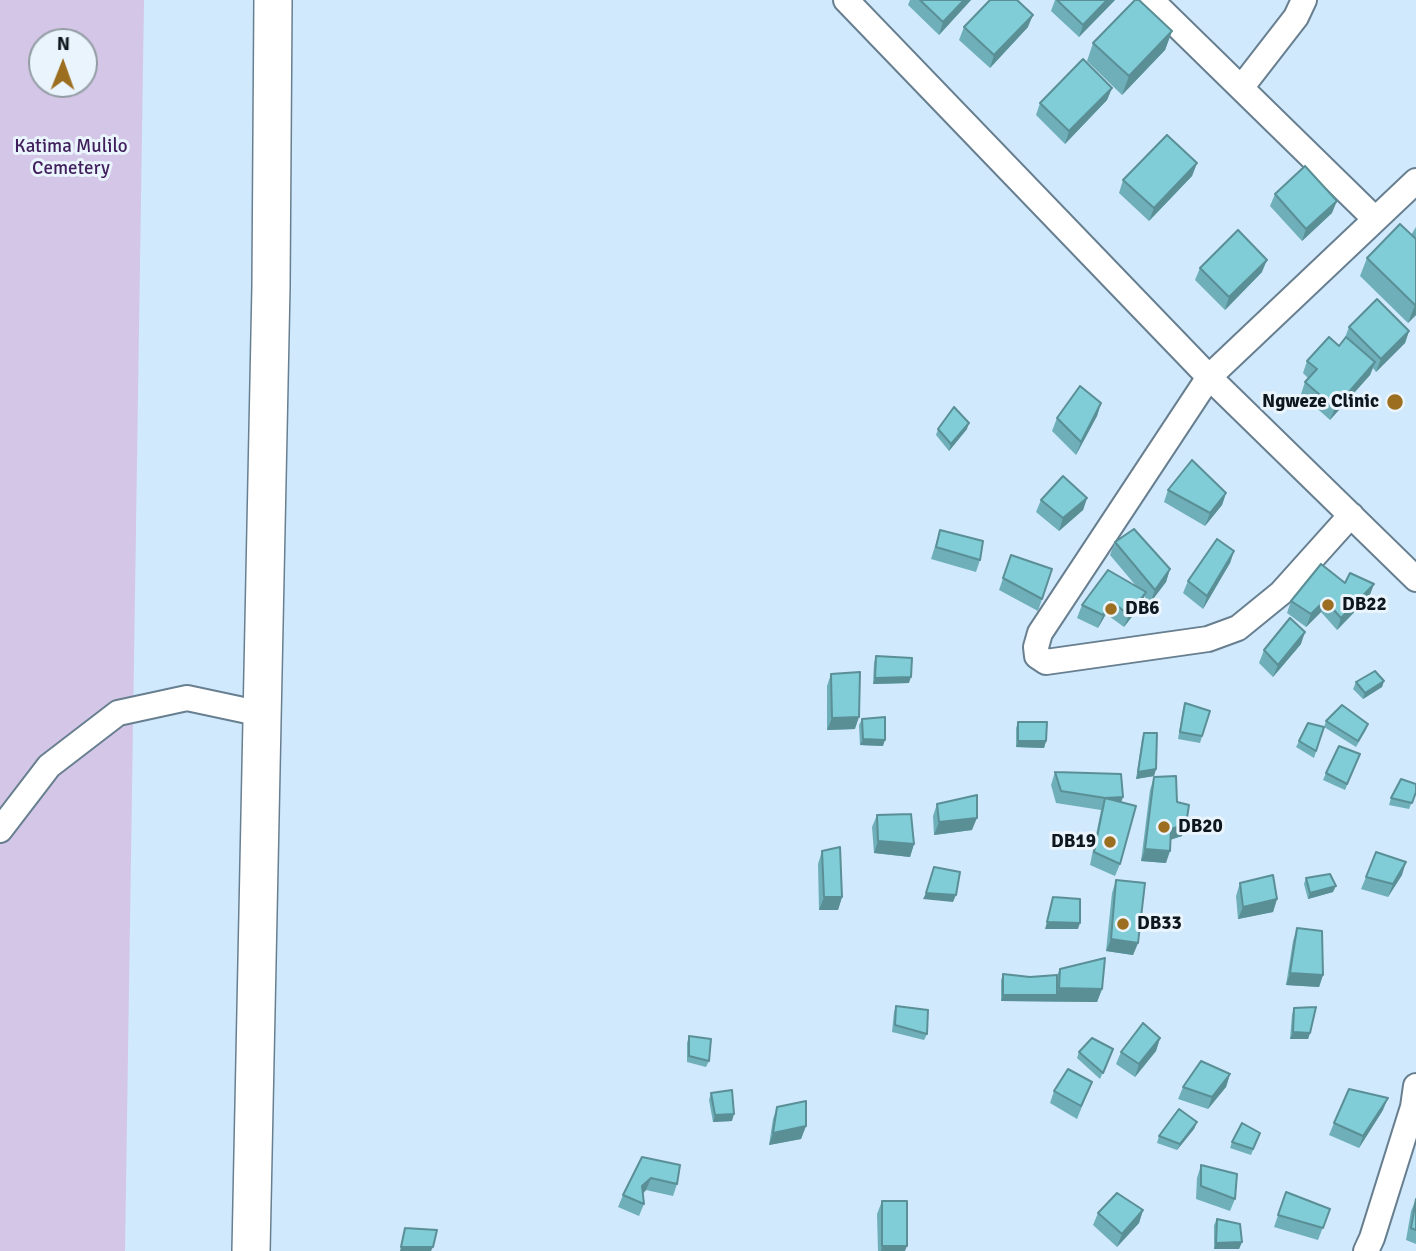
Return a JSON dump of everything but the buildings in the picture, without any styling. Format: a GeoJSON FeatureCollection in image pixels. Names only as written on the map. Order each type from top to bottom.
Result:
{"type":"FeatureCollection","features":[{"type":"Feature","properties":{"kind":"highway"},"geometry":{"type":"LineString","coordinates":[[251,1251],[271,300],[273,0]]}},
{"type":"Feature","properties":{"kind":"street"},"geometry":{"type":"LineString","coordinates":[[846,0],[1209,377],[1416,579]]}},
{"type":"Feature","properties":{"kind":"street"},"geometry":{"type":"LineString","coordinates":[[1151,0],[1375,219]]}},
{"type":"Feature","properties":{"kind":"street"},"geometry":{"type":"LineString","coordinates":[[1241,88],[1296,17],[1304,0]]}},
{"type":"Feature","properties":{"kind":"street"},"geometry":{"type":"LineString","coordinates":[[1351,515],[1281,593],[1238,628],[1208,639],[1046,662],[1037,656],[1036,647],[1040,633],[1209,377],[1416,181]]}},
{"type":"Feature","properties":{"kind":"street"},"geometry":{"type":"LineString","coordinates":[[0,830],[49,766],[118,713],[187,698],[262,714]]}},
{"type":"Feature","properties":{"kind":"street"},"geometry":{"type":"LineString","coordinates":[[1366,1251],[1413,1107],[1416,1086]]}},
{"type":"Feature","properties":{"kind":"green space","name":"Katima Mulilo Cemetery"},"geometry":{"type":"Polygon","coordinates":[[[0,0],[144,0],[125,1251],[0,1251],[0,0]]]}},
{"type":"Feature","properties":{"kind":"place","name":"Ngweze Clinic"},"geometry":{"type":"Point","coordinates":[1395,402]}},
{"type":"Feature","properties":{"kind":"place","name":"DB22"},"geometry":{"type":"Point","coordinates":[1328,605]}},
{"type":"Feature","properties":{"kind":"place","name":"DB6"},"geometry":{"type":"Point","coordinates":[1111,609]}},
{"type":"Feature","properties":{"kind":"place","name":"DB20"},"geometry":{"type":"Point","coordinates":[1164,827]}},
{"type":"Feature","properties":{"kind":"place","name":"DB19"},"geometry":{"type":"Point","coordinates":[1110,842]}},
{"type":"Feature","properties":{"kind":"place","name":"DB33"},"geometry":{"type":"Point","coordinates":[1123,924]}}]}
